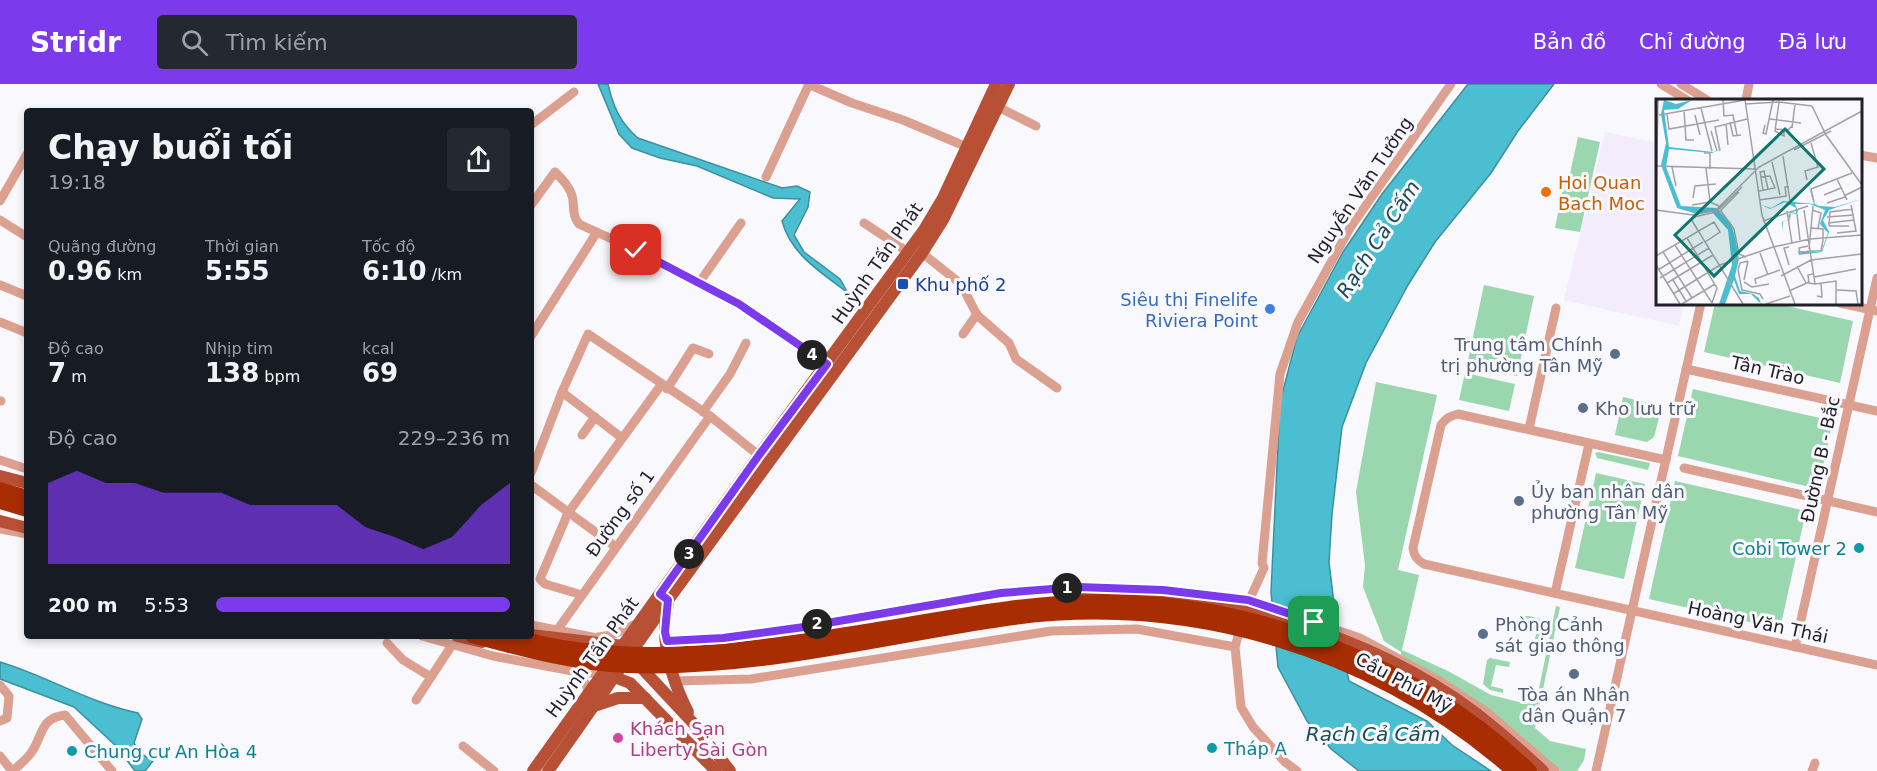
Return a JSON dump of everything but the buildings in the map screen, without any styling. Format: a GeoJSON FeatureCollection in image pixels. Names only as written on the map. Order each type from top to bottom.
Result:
{"type":"FeatureCollection","features":[{"type":"Feature","properties":{"kind":"highway"},"geometry":{"type":"LineString","coordinates":[[0,489],[24,495]]}},
{"type":"Feature","properties":{"kind":"highway"},"geometry":{"type":"LineString","coordinates":[[0,504],[24,511]]}},
{"type":"Feature","properties":{"kind":"highway","name":"Cầu Phú Mỹ"},"geometry":{"type":"LineString","coordinates":[[525,639],[579,649],[622,653],[682,654],[760,648],[1030,606],[1106,601],[1174,606],[1266,624],[1311,638],[1362,659],[1455,711],[1506,749],[1530,771]]}},
{"type":"Feature","properties":{"kind":"highway","name":"Cầu Phú Mỹ"},"geometry":{"type":"LineString","coordinates":[[484,639],[554,657],[618,665],[656,666],[744,661],[1025,617],[1096,613],[1166,616],[1251,632],[1290,643],[1348,665],[1437,713],[1513,771]]}},
{"type":"Feature","properties":{"kind":"main road","name":"Huỳnh Tấn Phát"},"geometry":{"type":"LineString","coordinates":[[533,771],[547,765],[608,675],[764,459],[846,349],[922,253],[944,218],[996,84]]}},
{"type":"Feature","properties":{"kind":"main road","name":"Huỳnh Tấn Phát"},"geometry":{"type":"LineString","coordinates":[[764,459],[827,364],[846,349],[936,212],[973,143],[998,107],[1009,84]]}},
{"type":"Feature","properties":{"kind":"main road"},"geometry":{"type":"LineString","coordinates":[[0,476],[24,482]]}},
{"type":"Feature","properties":{"kind":"main road"},"geometry":{"type":"LineString","coordinates":[[0,483],[24,490]]}},
{"type":"Feature","properties":{"kind":"main road"},"geometry":{"type":"LineString","coordinates":[[0,521],[24,529]]}},
{"type":"Feature","properties":{"kind":"main road","name":"Cầu Phú Mỹ"},"geometry":{"type":"LineString","coordinates":[[534,636],[646,648],[683,648],[751,643],[1043,598],[1106,594],[1176,598],[1264,613],[1352,644],[1419,677],[1478,714],[1543,771]]}},
{"type":"Feature","properties":{"kind":"main road","name":"Huỳnh Tấn Phát"},"geometry":{"type":"LineString","coordinates":[[624,653],[640,622],[664,597]]}},
{"type":"Feature","properties":{"kind":"main road"},"geometry":{"type":"LineString","coordinates":[[664,597],[665,632],[674,681],[694,724],[730,771]]}},
{"type":"Feature","properties":{"kind":"main road","name":"Cầu Phú Mỹ"},"geometry":{"type":"LineString","coordinates":[[454,640],[549,660],[666,671],[761,662],[1024,619],[1142,617],[1189,622],[1280,644],[1371,681],[1433,716],[1505,771]]}},
{"type":"Feature","properties":{"kind":"main road"},"geometry":{"type":"LineString","coordinates":[[624,653],[647,673],[694,724]]}},
{"type":"Feature","properties":{"kind":"main road"},"geometry":{"type":"LineString","coordinates":[[608,675],[630,683],[716,771]]}},
{"type":"Feature","properties":{"kind":"main road"},"geometry":{"type":"LineString","coordinates":[[590,701],[645,698]]}},
{"type":"Feature","properties":{"kind":"main road"},"geometry":{"type":"LineString","coordinates":[[694,749],[704,740]]}},
{"type":"Feature","properties":{"kind":"street"},"geometry":{"type":"LineString","coordinates":[[766,177],[809,84],[852,103],[973,143]]}},
{"type":"Feature","properties":{"kind":"street","name":"Nguyễn Văn Tưởng"},"geometry":{"type":"LineString","coordinates":[[1235,646],[1250,596],[1264,568],[1262,563],[1280,374],[1298,322],[1350,228],[1451,84]]}},
{"type":"Feature","properties":{"kind":"street"},"geometry":{"type":"LineString","coordinates":[[1661,84],[1686,99]]}},
{"type":"Feature","properties":{"kind":"street"},"geometry":{"type":"LineString","coordinates":[[1681,84],[1705,99]]}},
{"type":"Feature","properties":{"kind":"street"},"geometry":{"type":"LineString","coordinates":[[1746,99],[1749,84]]}},
{"type":"Feature","properties":{"kind":"street"},"geometry":{"type":"LineString","coordinates":[[534,124],[574,92]]}},
{"type":"Feature","properties":{"kind":"street"},"geometry":{"type":"LineString","coordinates":[[998,107],[1036,126]]}},
{"type":"Feature","properties":{"kind":"street"},"geometry":{"type":"LineString","coordinates":[[1862,154],[1877,158]]}},
{"type":"Feature","properties":{"kind":"street"},"geometry":{"type":"LineString","coordinates":[[0,201],[24,159]]}},
{"type":"Feature","properties":{"kind":"street"},"geometry":{"type":"LineString","coordinates":[[534,198],[555,172],[566,184],[573,199],[574,218],[579,224],[636,250],[739,304],[827,364]]}},
{"type":"Feature","properties":{"kind":"street"},"geometry":{"type":"LineString","coordinates":[[0,220],[24,235]]}},
{"type":"Feature","properties":{"kind":"street"},"geometry":{"type":"LineString","coordinates":[[699,283],[741,223]]}},
{"type":"Feature","properties":{"kind":"street"},"geometry":{"type":"LineString","coordinates":[[864,223],[908,252]]}},
{"type":"Feature","properties":{"kind":"street"},"geometry":{"type":"LineString","coordinates":[[534,331],[597,232]]}},
{"type":"Feature","properties":{"kind":"street"},"geometry":{"type":"LineString","coordinates":[[922,253],[961,284],[980,319],[1009,343],[1016,359],[1058,388]]}},
{"type":"Feature","properties":{"kind":"street","name":"Đường B - Bắc"},"geometry":{"type":"LineString","coordinates":[[1795,647],[1849,405],[1873,311],[1877,278]]}},
{"type":"Feature","properties":{"kind":"street"},"geometry":{"type":"LineString","coordinates":[[0,285],[24,295]]}},
{"type":"Feature","properties":{"kind":"street"},"geometry":{"type":"LineString","coordinates":[[1596,771],[1701,304]]}},
{"type":"Feature","properties":{"kind":"street"},"geometry":{"type":"LineString","coordinates":[[1844,304],[1873,311]]}},
{"type":"Feature","properties":{"kind":"street"},"geometry":{"type":"LineString","coordinates":[[1556,308],[1529,429],[1666,460]]}},
{"type":"Feature","properties":{"kind":"street"},"geometry":{"type":"LineString","coordinates":[[963,334],[977,314]]}},
{"type":"Feature","properties":{"kind":"street"},"geometry":{"type":"LineString","coordinates":[[0,322],[24,332]]}},
{"type":"Feature","properties":{"kind":"street"},"geometry":{"type":"LineString","coordinates":[[534,465],[562,392],[588,334],[706,414],[764,459]]}},
{"type":"Feature","properties":{"kind":"street","name":"Đường số 1"},"geometry":{"type":"LineString","coordinates":[[558,629],[706,414],[746,343]]}},
{"type":"Feature","properties":{"kind":"street"},"geometry":{"type":"LineString","coordinates":[[582,595],[545,584],[540,579],[568,513],[622,438],[693,348],[709,354]]}},
{"type":"Feature","properties":{"kind":"street","name":"Tân Trào"},"geometry":{"type":"LineString","coordinates":[[1686,369],[1877,411]]}},
{"type":"Feature","properties":{"kind":"street"},"geometry":{"type":"LineString","coordinates":[[562,392],[622,438]]}},
{"type":"Feature","properties":{"kind":"street","name":"Hoàng Văn Thái"},"geometry":{"type":"LineString","coordinates":[[1529,429],[1458,414],[1445,419],[1441,425],[1413,548],[1414,554],[1424,564],[1877,665]]}},
{"type":"Feature","properties":{"kind":"street"},"geometry":{"type":"LineString","coordinates":[[582,435],[595,417]]}},
{"type":"Feature","properties":{"kind":"street"},"geometry":{"type":"LineString","coordinates":[[1555,593],[1589,444]]}},
{"type":"Feature","properties":{"kind":"street"},"geometry":{"type":"LineString","coordinates":[[0,460],[24,468]]}},
{"type":"Feature","properties":{"kind":"street"},"geometry":{"type":"LineString","coordinates":[[1684,468],[1877,512]]}},
{"type":"Feature","properties":{"kind":"street"},"geometry":{"type":"LineString","coordinates":[[534,487],[616,547]]}},
{"type":"Feature","properties":{"kind":"street"},"geometry":{"type":"LineString","coordinates":[[0,529],[24,529]]}},
{"type":"Feature","properties":{"kind":"street"},"geometry":{"type":"LineString","coordinates":[[667,641],[723,638],[804,627],[1001,593],[1078,587],[1250,596],[1269,606],[1360,638],[1438,680],[1488,713],[1555,771]]}},
{"type":"Feature","properties":{"kind":"street"},"geometry":{"type":"LineString","coordinates":[[598,638],[612,635],[640,622]]}},
{"type":"Feature","properties":{"kind":"street"},"geometry":{"type":"LineString","coordinates":[[534,625],[598,638],[624,653]]}},
{"type":"Feature","properties":{"kind":"street"},"geometry":{"type":"LineString","coordinates":[[674,681],[752,679],[1051,631],[1137,629],[1235,646],[1241,707],[1253,727],[1285,762],[1297,771]]}},
{"type":"Feature","properties":{"kind":"street"},"geometry":{"type":"LineString","coordinates":[[416,700],[454,640],[492,656],[578,672],[608,675]]}},
{"type":"Feature","properties":{"kind":"street"},"geometry":{"type":"LineString","coordinates":[[387,643],[403,660],[431,677]]}},
{"type":"Feature","properties":{"kind":"street"},"geometry":{"type":"LineString","coordinates":[[578,672],[588,688],[590,701]]}},
{"type":"Feature","properties":{"kind":"street"},"geometry":{"type":"LineString","coordinates":[[0,685],[9,696],[7,718],[0,721]]}},
{"type":"Feature","properties":{"kind":"street"},"geometry":{"type":"LineString","coordinates":[[0,756],[13,771],[36,745],[42,727],[56,716],[65,715],[112,771]]}},
{"type":"Feature","properties":{"kind":"street"},"geometry":{"type":"LineString","coordinates":[[463,746],[494,771]]}},
{"type":"Feature","properties":{"kind":"street"},"geometry":{"type":"LineString","coordinates":[[1278,771],[1285,762]]}},
{"type":"Feature","properties":{"kind":"shaded area"},"geometry":{"type":"Polygon","coordinates":[[[1605,132],[1656,143],[1656,304],[1684,304],[1679,326],[1564,300],[1605,132]]]}},
{"type":"Feature","properties":{"kind":"green space"},"geometry":{"type":"Polygon","coordinates":[[[1578,137],[1600,142],[1580,232],[1555,228],[1564,183],[1568,183],[1578,137]]]}},
{"type":"Feature","properties":{"kind":"green space"},"geometry":{"type":"Polygon","coordinates":[[[1484,285],[1534,296],[1517,376],[1467,365],[1484,285]]]}},
{"type":"Feature","properties":{"kind":"green space"},"geometry":{"type":"Polygon","coordinates":[[[1715,304],[1778,304],[1853,321],[1840,383],[1704,352],[1715,304]]]}},
{"type":"Feature","properties":{"kind":"green space"},"geometry":{"type":"Polygon","coordinates":[[[1465,373],[1515,384],[1509,411],[1459,400],[1465,373]]]}},
{"type":"Feature","properties":{"kind":"green space"},"geometry":{"type":"Polygon","coordinates":[[[1376,382],[1437,395],[1398,570],[1419,575],[1402,650],[1448,671],[1491,695],[1527,704],[1537,698],[1556,606],[1560,607],[1535,728],[1550,741],[1586,749],[1584,760],[1577,771],[1560,771],[1513,729],[1401,655],[1401,652],[1384,641],[1363,587],[1365,565],[1356,492],[1376,382]]]}},
{"type":"Feature","properties":{"kind":"green space"},"geometry":{"type":"Polygon","coordinates":[[[1693,389],[1833,421],[1818,489],[1678,456],[1693,389]]]}},
{"type":"Feature","properties":{"kind":"green space"},"geometry":{"type":"Polygon","coordinates":[[[1623,397],[1662,406],[1654,437],[1647,442],[1615,435],[1623,397]]]}},
{"type":"Feature","properties":{"kind":"green space"},"geometry":{"type":"Polygon","coordinates":[[[1595,453],[1650,463],[1648,470],[1597,458],[1595,453]]]}},
{"type":"Feature","properties":{"kind":"green space"},"geometry":{"type":"Polygon","coordinates":[[[1596,473],[1645,484],[1624,579],[1575,568],[1596,473]]]}},
{"type":"Feature","properties":{"kind":"green space"},"geometry":{"type":"Polygon","coordinates":[[[1675,481],[1806,511],[1780,629],[1649,599],[1675,481]]]}},
{"type":"Feature","properties":{"kind":"green space"},"geometry":{"type":"Polygon","coordinates":[[[1517,616],[1529,616],[1547,621],[1543,648],[1540,652],[1532,651],[1539,623],[1517,618],[1517,616]]]}},
{"type":"Feature","properties":{"kind":"green space"},"geometry":{"type":"Polygon","coordinates":[[[1490,658],[1510,662],[1509,667],[1496,665],[1491,686],[1503,689],[1503,693],[1490,690],[1483,684],[1487,660],[1490,658]]]}},
{"type":"Feature","properties":{"kind":"water"},"geometry":{"type":"Polygon","coordinates":[[[598,84],[608,84],[618,114],[638,138],[782,188],[797,186],[810,192],[808,207],[794,235],[804,252],[840,279],[848,293],[808,262],[792,244],[786,233],[782,221],[800,199],[773,198],[697,166],[660,158],[632,148],[619,134],[598,84]]]}},
{"type":"Feature","properties":{"kind":"water","name":"Rạch Cả Cấm"},"geometry":{"type":"Polygon","coordinates":[[[1468,84],[1554,84],[1518,131],[1491,173],[1435,242],[1408,285],[1366,363],[1342,427],[1329,562],[1336,620],[1349,681],[1427,721],[1452,745],[1491,771],[1359,771],[1331,749],[1307,721],[1278,667],[1271,592],[1280,402],[1297,337],[1343,252],[1382,194],[1468,84]]]}},
{"type":"Feature","properties":{"kind":"water"},"geometry":{"type":"Polygon","coordinates":[[[0,662],[102,703],[138,713],[142,719],[134,743],[140,753],[153,761],[145,771],[135,771],[116,746],[74,707],[0,679],[0,662]]]}},
{"type":"Feature","properties":{"kind":"place","name":"Hoi Quan Bach Moc"},"geometry":{"type":"Point","coordinates":[1546,192]}},
{"type":"Feature","properties":{"kind":"place","name":"Khu phố 2"},"geometry":{"type":"Point","coordinates":[903,284]}},
{"type":"Feature","properties":{"kind":"place","name":"Siêu thị Finelife Riviera Point"},"geometry":{"type":"Point","coordinates":[1270,309]}},
{"type":"Feature","properties":{"kind":"place","name":"Trung tâm Chính trị phường Tân Mỹ"},"geometry":{"type":"Point","coordinates":[1615,354]}},
{"type":"Feature","properties":{"kind":"place","name":"Kho lưu trữ"},"geometry":{"type":"Point","coordinates":[1583,408]}},
{"type":"Feature","properties":{"kind":"place","name":"Ủy ban nhân dân phường Tân Mỹ"},"geometry":{"type":"Point","coordinates":[1519,501]}},
{"type":"Feature","properties":{"kind":"place","name":"Cobi Tower 2"},"geometry":{"type":"Point","coordinates":[1859,548]}},
{"type":"Feature","properties":{"kind":"place","name":"Phòng Cảnh sát giao thông"},"geometry":{"type":"Point","coordinates":[1483,634]}},
{"type":"Feature","properties":{"kind":"place","name":"Tòa án Nhân dân Quận 7"},"geometry":{"type":"Point","coordinates":[1574,674]}},
{"type":"Feature","properties":{"kind":"place","name":"Khách Sạn Liberty Sài Gòn"},"geometry":{"type":"Point","coordinates":[618,738]}},
{"type":"Feature","properties":{"kind":"place","name":"Tháp A"},"geometry":{"type":"Point","coordinates":[1212,748]}},
{"type":"Feature","properties":{"kind":"place","name":"Chung cư An Hòa 4"},"geometry":{"type":"Point","coordinates":[72,751]}},
{"type":"Feature","properties":{"kind":"route"},"geometry":{"type":"LineString","coordinates":[[636,250],[739,304],[827,364],[660,594],[668,600],[665,632],[667,641],[723,638],[804,627],[1001,593],[1078,587],[1163,590],[1248,600],[1314,622]]}}]}
